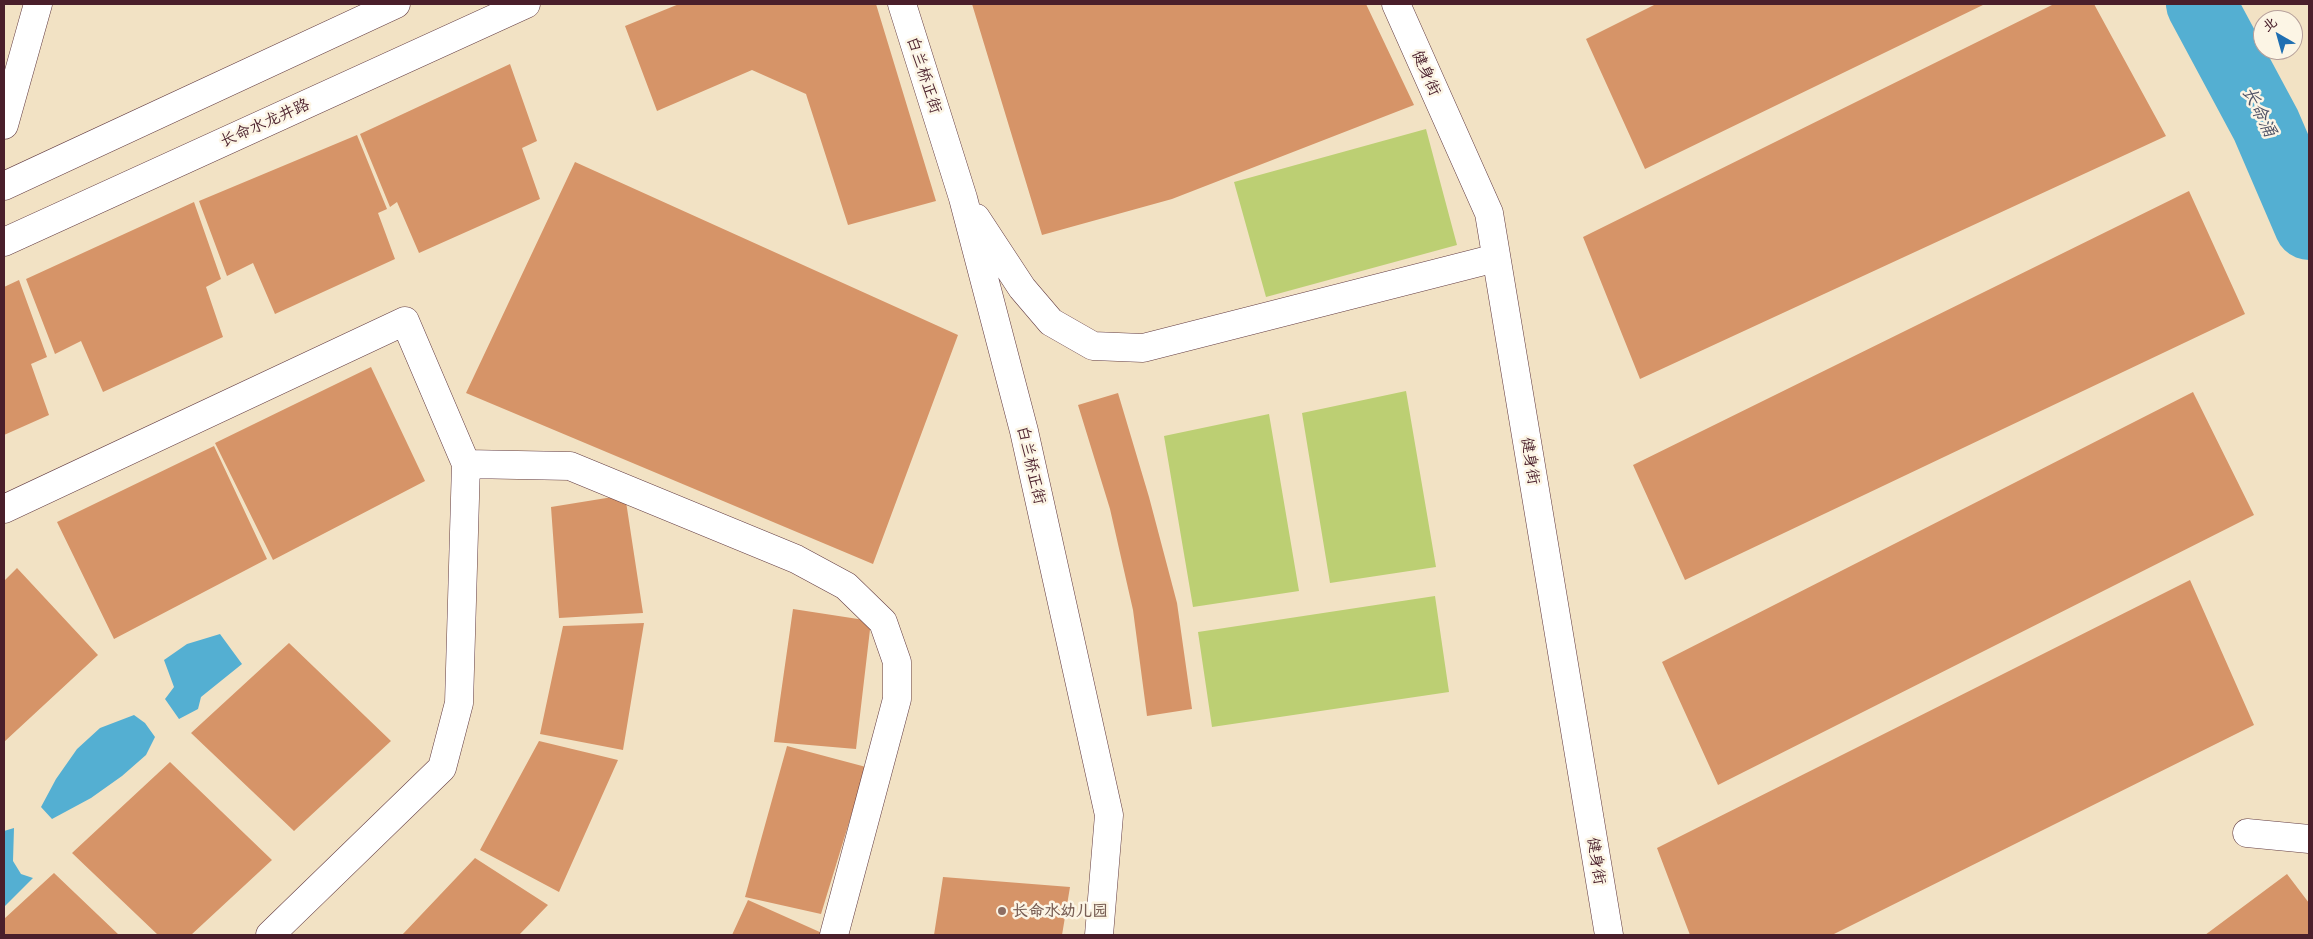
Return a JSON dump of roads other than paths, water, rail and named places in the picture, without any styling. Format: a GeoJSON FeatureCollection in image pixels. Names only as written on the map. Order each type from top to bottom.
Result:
{"type":"FeatureCollection","features":[{"type":"Feature","properties":{"kind":"street"},"geometry":{"type":"LineString","coordinates":[[4,125],[38,4]]}},
{"type":"Feature","properties":{"kind":"street"},"geometry":{"type":"LineString","coordinates":[[4,186],[396,4]]}},
{"type":"Feature","properties":{"kind":"street","name":"长命水龙井路"},"geometry":{"type":"LineString","coordinates":[[4,242],[526,4]]}},
{"type":"Feature","properties":{"kind":"street","name":"白兰桥正街"},"geometry":{"type":"LineString","coordinates":[[902,4],[963,198],[1024,431],[1109,815],[1099,935]]}},
{"type":"Feature","properties":{"kind":"street","name":"健身街"},"geometry":{"type":"LineString","coordinates":[[1396,4],[1489,213],[1609,935]]}},
{"type":"Feature","properties":{"kind":"street"},"geometry":{"type":"LineString","coordinates":[[963,198],[1022,288],[1051,322],[1092,346],[1143,348],[1496,258]]}},
{"type":"Feature","properties":{"kind":"street"},"geometry":{"type":"LineString","coordinates":[[4,508],[405,321],[466,464],[459,703],[442,768],[270,935]]}},
{"type":"Feature","properties":{"kind":"street"},"geometry":{"type":"LineString","coordinates":[[466,464],[570,466],[796,559],[846,586],[883,622],[896,662],[897,699],[834,935]]}},
{"type":"Feature","properties":{"kind":"street"},"geometry":{"type":"LineString","coordinates":[[2248,833],[2309,839]]}},
{"type":"Feature","properties":{"kind":"water"},"geometry":{"type":"Polygon","coordinates":[[[220,634],[242,664],[201,697],[198,709],[179,719],[165,699],[174,687],[164,660],[187,644],[220,634]]]}},
{"type":"Feature","properties":{"kind":"water"},"geometry":{"type":"Polygon","coordinates":[[[134,715],[145,723],[155,737],[146,755],[122,776],[91,798],[52,819],[41,807],[56,779],[77,749],[100,728],[134,715]]]}},
{"type":"Feature","properties":{"kind":"water"},"geometry":{"type":"Polygon","coordinates":[[[14,828],[13,861],[21,874],[33,878],[4,907],[4,831],[14,828]]]}},
{"type":"Feature","properties":{"kind":"waterway","name":"长命涌"},"geometry":{"type":"LineString","coordinates":[[2201,4],[2266,125],[2309,225]]}},
{"type":"Feature","properties":{"kind":"place","name":"长命水幼儿园"},"geometry":{"type":"Point","coordinates":[1002,911]}}]}
